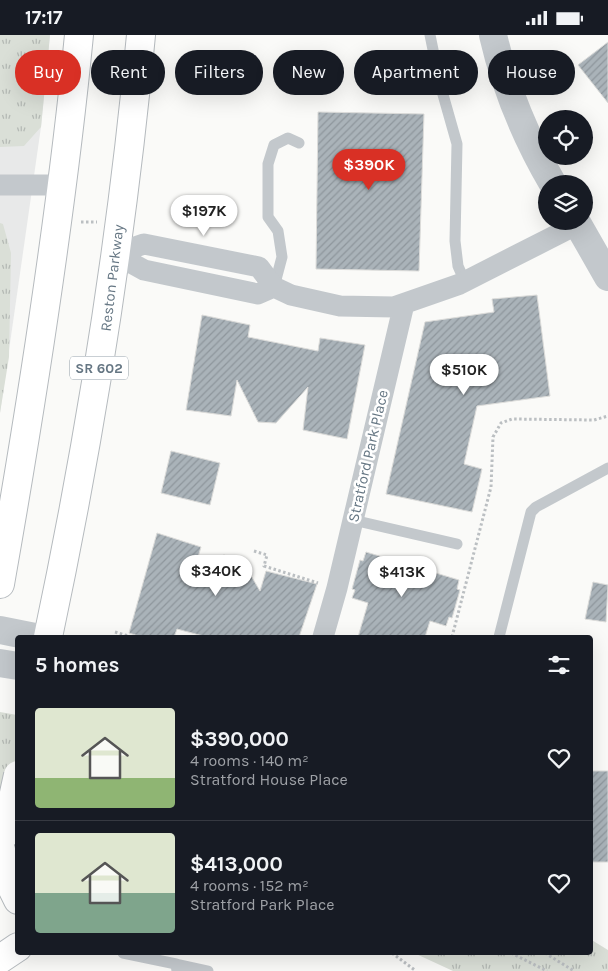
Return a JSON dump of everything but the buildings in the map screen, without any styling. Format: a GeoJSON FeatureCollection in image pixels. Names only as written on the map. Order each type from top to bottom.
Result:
{"type":"FeatureCollection","features":[{"type":"Feature","properties":{"kind":"main road"},"geometry":{"type":"LineString","coordinates":[[0,584],[30,411],[63,185],[79,35]]}},
{"type":"Feature","properties":{"kind":"main road","name":"Reston Parkway"},"geometry":{"type":"LineString","coordinates":[[48,635],[78,495],[102,350],[141,35]]}},
{"type":"Feature","properties":{"kind":"main road"},"geometry":{"type":"LineString","coordinates":[[15,788],[2,847],[6,878],[15,894]]}},
{"type":"Feature","properties":{"kind":"main road"},"geometry":{"type":"LineString","coordinates":[[0,959],[15,949]]}},
{"type":"Feature","properties":{"kind":"street"},"geometry":{"type":"LineString","coordinates":[[493,35],[512,97],[530,141],[549,175]]}},
{"type":"Feature","properties":{"kind":"street"},"geometry":{"type":"LineString","coordinates":[[0,185],[63,185]]}},
{"type":"Feature","properties":{"kind":"street"},"geometry":{"type":"LineString","coordinates":[[115,254],[144,270],[258,294],[274,287],[291,295],[340,306],[394,307],[465,281],[563,230]]}},
{"type":"Feature","properties":{"kind":"street"},"geometry":{"type":"LineString","coordinates":[[581,230],[608,277]]}},
{"type":"Feature","properties":{"kind":"street","name":"Stratford Park Place"},"geometry":{"type":"LineString","coordinates":[[324,635],[404,304]]}},
{"type":"Feature","properties":{"kind":"street"},"geometry":{"type":"LineString","coordinates":[[0,630],[25,635]]}},
{"type":"Feature","properties":{"kind":"street"},"geometry":{"type":"LineString","coordinates":[[0,663],[15,666]]}},
{"type":"Feature","properties":{"kind":"lane"},"geometry":{"type":"LineString","coordinates":[[430,35],[440,84],[457,144],[455,241],[458,266],[465,281]]}},
{"type":"Feature","properties":{"kind":"lane"},"geometry":{"type":"LineString","coordinates":[[274,287],[282,257],[278,231],[268,217],[268,164],[274,145],[288,138],[299,143]]}},
{"type":"Feature","properties":{"kind":"lane"},"geometry":{"type":"LineString","coordinates":[[500,635],[530,513],[536,507],[608,468]]}},
{"type":"Feature","properties":{"kind":"lane"},"geometry":{"type":"LineString","coordinates":[[353,520],[457,543]]}},
{"type":"Feature","properties":{"kind":"lane"},"geometry":{"type":"LineString","coordinates":[[130,955],[177,968],[208,971]]}},
{"type":"Feature","properties":{"kind":"path"},"geometry":{"type":"LineString","coordinates":[[78,222],[100,222]]}},
{"type":"Feature","properties":{"kind":"path"},"geometry":{"type":"LineString","coordinates":[[453,635],[491,487],[492,437],[501,423],[512,419],[594,420],[608,416]]}},
{"type":"Feature","properties":{"kind":"path"},"geometry":{"type":"LineString","coordinates":[[254,551],[267,555],[264,566],[320,583],[317,593]]}},
{"type":"Feature","properties":{"kind":"path"},"geometry":{"type":"LineString","coordinates":[[115,633],[124,635]]}},
{"type":"Feature","properties":{"kind":"path"},"geometry":{"type":"LineString","coordinates":[[396,955],[416,971]]}},
{"type":"Feature","properties":{"kind":"path"},"geometry":{"type":"LineString","coordinates":[[515,955],[547,971]]}},
{"type":"Feature","properties":{"kind":"path"},"geometry":{"type":"LineString","coordinates":[[548,955],[574,971]]}},
{"type":"Feature","properties":{"kind":"shaded area"},"geometry":{"type":"Polygon","coordinates":[[[0,35],[50,35],[49,50],[15,50],[15,95],[44,95],[0,413],[0,35]]]}},
{"type":"Feature","properties":{"kind":"green space"},"geometry":{"type":"Polygon","coordinates":[[[0,35],[50,35],[49,50],[15,50],[15,95],[44,95],[41,127],[24,146],[0,147],[0,35]]]}},
{"type":"Feature","properties":{"kind":"green space"},"geometry":{"type":"Polygon","coordinates":[[[0,223],[3,224],[11,253],[9,357],[0,413],[0,223]]]}},
{"type":"Feature","properties":{"kind":"green space"},"geometry":{"type":"Polygon","coordinates":[[[0,712],[15,715],[15,810],[0,806],[0,712]]]}},
{"type":"Feature","properties":{"kind":"green space"},"geometry":{"type":"Polygon","coordinates":[[[593,941],[608,950],[608,971],[453,971],[418,955],[593,955],[593,941]]]}}]}
